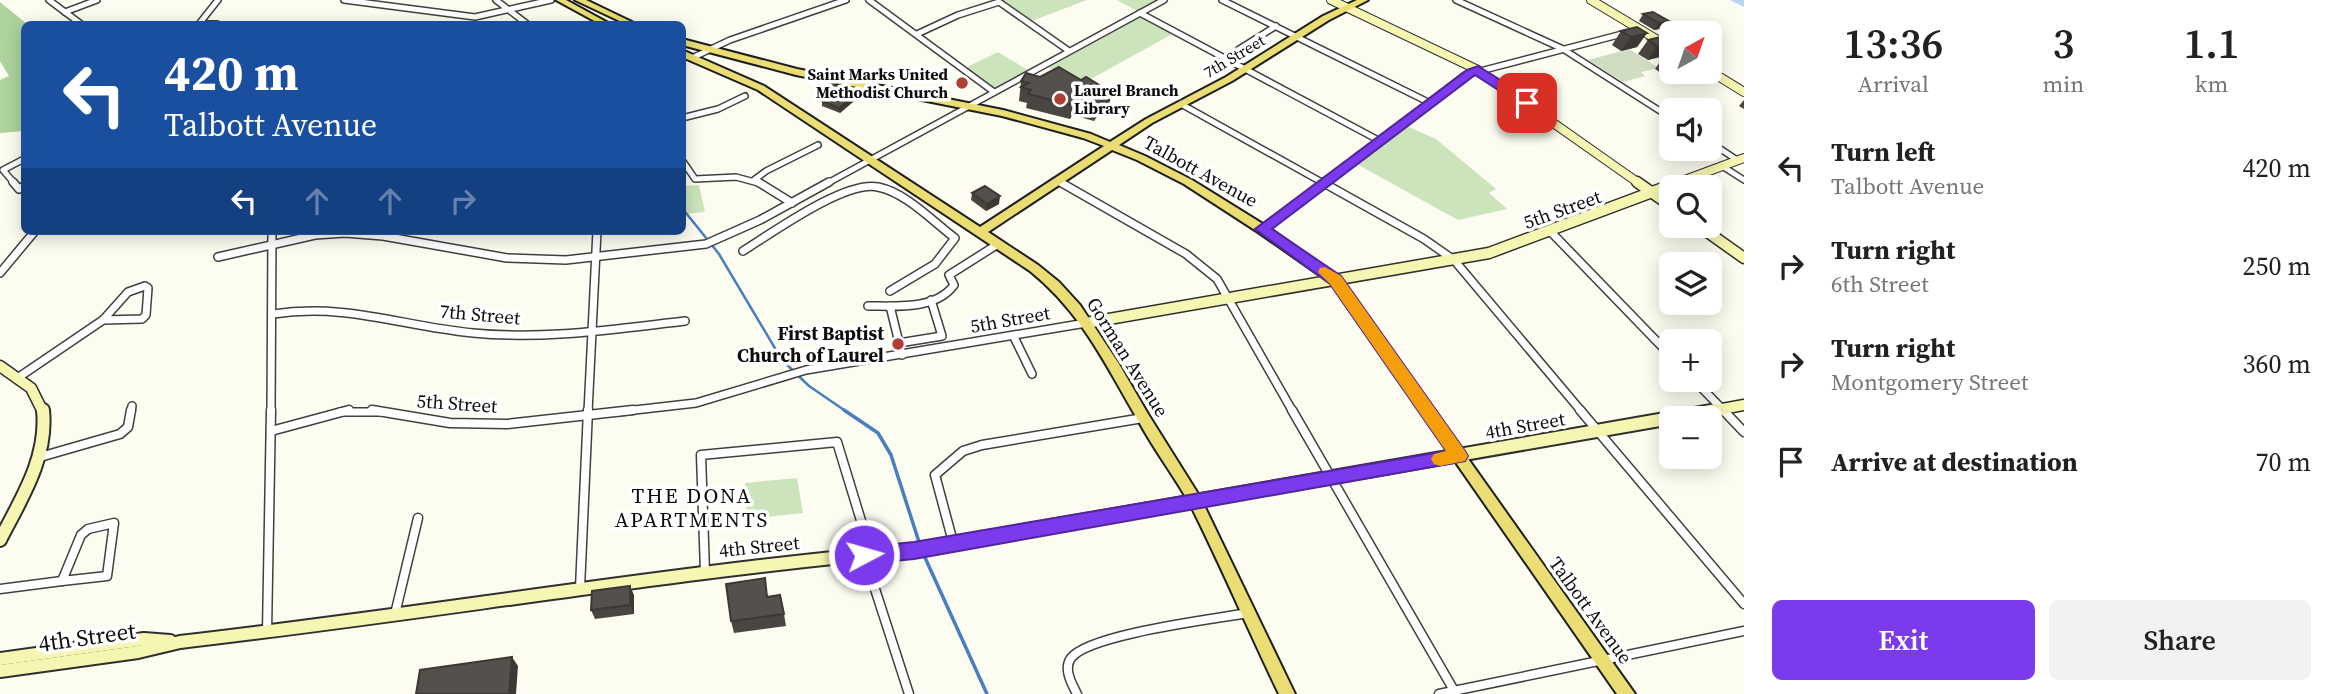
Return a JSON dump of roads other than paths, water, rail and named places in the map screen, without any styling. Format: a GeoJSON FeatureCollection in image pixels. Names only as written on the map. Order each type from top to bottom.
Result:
{"type":"FeatureCollection","features":[{"type":"Feature","properties":{"kind":"main road"},"geometry":{"type":"LineString","coordinates":[[560,0],[600,21]]}},
{"type":"Feature","properties":{"kind":"main road"},"geometry":{"type":"LineString","coordinates":[[579,0],[625,21]]}},
{"type":"Feature","properties":{"kind":"main road","name":"7th Street"},"geometry":{"type":"LineString","coordinates":[[980,232],[1181,104],[1347,7],[1364,0]]}},
{"type":"Feature","properties":{"kind":"main road"},"geometry":{"type":"LineString","coordinates":[[686,43],[705,49]]}},
{"type":"Feature","properties":{"kind":"main road","name":"Talbott Avenue"},"geometry":{"type":"LineString","coordinates":[[705,49],[796,72],[1063,128],[1112,146],[1181,178],[1262,229],[1335,280],[1627,694]]}},
{"type":"Feature","properties":{"kind":"main road","name":"Gorman Avenue"},"geometry":{"type":"LineString","coordinates":[[686,54],[761,88],[873,160],[1055,285],[1086,323],[1195,502],[1287,694]]}},
{"type":"Feature","properties":{"kind":"street"},"geometry":{"type":"LineString","coordinates":[[49,0],[77,21]]}},
{"type":"Feature","properties":{"kind":"street"},"geometry":{"type":"LineString","coordinates":[[65,12],[97,0]]}},
{"type":"Feature","properties":{"kind":"street"},"geometry":{"type":"LineString","coordinates":[[201,21],[218,0]]}},
{"type":"Feature","properties":{"kind":"street"},"geometry":{"type":"LineString","coordinates":[[344,0],[467,16],[510,11],[551,0]]}},
{"type":"Feature","properties":{"kind":"street"},"geometry":{"type":"LineString","coordinates":[[496,0],[523,21]]}},
{"type":"Feature","properties":{"kind":"street"},"geometry":{"type":"LineString","coordinates":[[694,57],[705,49],[846,0]]}},
{"type":"Feature","properties":{"kind":"street"},"geometry":{"type":"LineString","coordinates":[[869,0],[994,92]]}},
{"type":"Feature","properties":{"kind":"street"},"geometry":{"type":"LineString","coordinates":[[370,235],[516,259],[597,257],[707,244],[873,160],[1164,0]]}},
{"type":"Feature","properties":{"kind":"street"},"geometry":{"type":"LineString","coordinates":[[1222,0],[1430,103]]}},
{"type":"Feature","properties":{"kind":"street"},"geometry":{"type":"LineString","coordinates":[[1331,0],[1478,70],[1659,198]]}},
{"type":"Feature","properties":{"kind":"street"},"geometry":{"type":"LineString","coordinates":[[1456,0],[1563,49],[1659,109]]}},
{"type":"Feature","properties":{"kind":"street"},"geometry":{"type":"LineString","coordinates":[[1591,0],[1659,41]]}},
{"type":"Feature","properties":{"kind":"street"},"geometry":{"type":"LineString","coordinates":[[916,34],[958,15],[999,2],[1069,51]]}},
{"type":"Feature","properties":{"kind":"street"},"geometry":{"type":"LineString","coordinates":[[1140,13],[1380,141]]}},
{"type":"Feature","properties":{"kind":"street"},"geometry":{"type":"LineString","coordinates":[[1225,58],[1276,26]]}},
{"type":"Feature","properties":{"kind":"street"},"geometry":{"type":"LineString","coordinates":[[1262,229],[1460,79],[1478,70],[1640,29]]}},
{"type":"Feature","properties":{"kind":"street"},"geometry":{"type":"LineString","coordinates":[[1722,78],[1742,89]]}},
{"type":"Feature","properties":{"kind":"street"},"geometry":{"type":"LineString","coordinates":[[686,117],[718,109],[745,96]]}},
{"type":"Feature","properties":{"kind":"street"},"geometry":{"type":"LineString","coordinates":[[1181,104],[1424,239],[1454,260],[1744,604]]}},
{"type":"Feature","properties":{"kind":"street"},"geometry":{"type":"LineString","coordinates":[[754,180],[818,145]]}},
{"type":"Feature","properties":{"kind":"street"},"geometry":{"type":"LineString","coordinates":[[1722,149],[1741,159]]}},
{"type":"Feature","properties":{"kind":"street","name":"5th Street"},"geometry":{"type":"LineString","coordinates":[[271,431],[319,416],[360,410],[450,423],[483,424],[590,416],[704,401],[806,370],[1014,337],[1489,253],[1741,159]]}},
{"type":"Feature","properties":{"kind":"street"},"geometry":{"type":"LineString","coordinates":[[21,161],[4,170],[21,188]]}},
{"type":"Feature","properties":{"kind":"street"},"geometry":{"type":"LineString","coordinates":[[686,166],[695,179],[732,176],[754,180],[792,203]]}},
{"type":"Feature","properties":{"kind":"street"},"geometry":{"type":"LineString","coordinates":[[1722,166],[1744,180]]}},
{"type":"Feature","properties":{"kind":"street"},"geometry":{"type":"LineString","coordinates":[[1059,182],[1200,264],[1217,279],[1455,692]]}},
{"type":"Feature","properties":{"kind":"street"},"geometry":{"type":"LineString","coordinates":[[743,251],[839,194],[861,186],[884,189],[955,238],[935,264],[890,292]]}},
{"type":"Feature","properties":{"kind":"street"},"geometry":{"type":"LineString","coordinates":[[915,209],[931,199]]}},
{"type":"Feature","properties":{"kind":"street"},"geometry":{"type":"LineString","coordinates":[[1551,232],[1659,344]]}},
{"type":"Feature","properties":{"kind":"street"},"geometry":{"type":"LineString","coordinates":[[0,273],[32,235]]}},
{"type":"Feature","properties":{"kind":"street"},"geometry":{"type":"LineString","coordinates":[[267,632],[272,235]]}},
{"type":"Feature","properties":{"kind":"street"},"geometry":{"type":"LineString","coordinates":[[218,257],[315,235]]}},
{"type":"Feature","properties":{"kind":"street"},"geometry":{"type":"LineString","coordinates":[[580,588],[597,235]]}},
{"type":"Feature","properties":{"kind":"street"},"geometry":{"type":"LineString","coordinates":[[1716,238],[1744,258]]}},
{"type":"Feature","properties":{"kind":"street"},"geometry":{"type":"LineString","coordinates":[[868,306],[918,305],[951,291],[954,285],[949,275],[956,268],[998,244]]}},
{"type":"Feature","properties":{"kind":"street"},"geometry":{"type":"LineString","coordinates":[[19,377],[103,320],[128,292],[145,286],[148,288],[146,315],[142,319],[103,320]]}},
{"type":"Feature","properties":{"kind":"street"},"geometry":{"type":"LineString","coordinates":[[899,343],[942,336],[931,300]]}},
{"type":"Feature","properties":{"kind":"street"},"geometry":{"type":"LineString","coordinates":[[890,306],[902,355]]}},
{"type":"Feature","properties":{"kind":"street","name":"7th Street"},"geometry":{"type":"LineString","coordinates":[[272,314],[330,308],[475,334],[529,336],[594,332],[685,321]]}},
{"type":"Feature","properties":{"kind":"street"},"geometry":{"type":"LineString","coordinates":[[1014,337],[1031,374]]}},
{"type":"Feature","properties":{"kind":"street"},"geometry":{"type":"LineString","coordinates":[[0,366],[19,377],[35,392],[42,407],[45,430],[40,457],[0,540]]}},
{"type":"Feature","properties":{"kind":"street"},"geometry":{"type":"LineString","coordinates":[[1706,392],[1719,406]]}},
{"type":"Feature","properties":{"kind":"street","name":"4th Street"},"geometry":{"type":"LineString","coordinates":[[1722,409],[1744,405]]}},
{"type":"Feature","properties":{"kind":"street"},"geometry":{"type":"LineString","coordinates":[[40,457],[120,434],[128,428],[132,406]]}},
{"type":"Feature","properties":{"kind":"street"},"geometry":{"type":"LineString","coordinates":[[1722,409],[1744,432]]}},
{"type":"Feature","properties":{"kind":"street"},"geometry":{"type":"LineString","coordinates":[[953,542],[934,482],[935,475],[945,464],[963,451],[982,445],[1143,418]]}},
{"type":"Feature","properties":{"kind":"street","name":"4th Street"},"geometry":{"type":"LineString","coordinates":[[0,671],[138,652],[180,642],[580,588],[914,550],[1659,421]]}},
{"type":"Feature","properties":{"kind":"street"},"geometry":{"type":"LineString","coordinates":[[705,572],[701,455],[837,442],[866,537],[864,555],[909,694]]}},
{"type":"Feature","properties":{"kind":"street"},"geometry":{"type":"LineString","coordinates":[[395,614],[418,518]]}},
{"type":"Feature","properties":{"kind":"street"},"geometry":{"type":"LineString","coordinates":[[0,589],[62,582],[107,576],[114,523],[88,529],[81,535],[62,582]]}},
{"type":"Feature","properties":{"kind":"street"},"geometry":{"type":"LineString","coordinates":[[1077,694],[1070,680],[1068,666],[1072,657],[1084,647],[1130,635],[1250,612]]}},
{"type":"Feature","properties":{"kind":"street"},"geometry":{"type":"LineString","coordinates":[[1440,694],[1744,631]]}},
{"type":"Feature","properties":{"kind":"street","name":"4th Street"},"geometry":{"type":"LineString","coordinates":[[0,659],[144,639],[180,642]]}},
{"type":"Feature","properties":{"kind":"waterway"},"geometry":{"type":"LineString","coordinates":[[1735,0],[1744,4]]}},
{"type":"Feature","properties":{"kind":"waterway"},"geometry":{"type":"LineString","coordinates":[[686,213],[719,254],[782,360],[809,386],[847,412]]}},
{"type":"Feature","properties":{"kind":"waterway"},"geometry":{"type":"LineString","coordinates":[[844,410],[878,433],[891,455],[920,545]]}},
{"type":"Feature","properties":{"kind":"waterway"},"geometry":{"type":"LineString","coordinates":[[922,551],[987,694]]}},
{"type":"Feature","properties":{"kind":"place","name":"Saint Marks United Methodist Church"},"geometry":{"type":"Point","coordinates":[962,83]}},
{"type":"Feature","properties":{"kind":"place","name":"Laurel Branch Library"},"geometry":{"type":"Point","coordinates":[1060,99]}},
{"type":"Feature","properties":{"kind":"place","name":"First Baptist Church of Laurel"},"geometry":{"type":"Point","coordinates":[898,344]}},
{"type":"Feature","properties":{"kind":"district","name":"THE DONA APARTMENTS"},"geometry":{"type":"Point","coordinates":[692,507]}}]}
